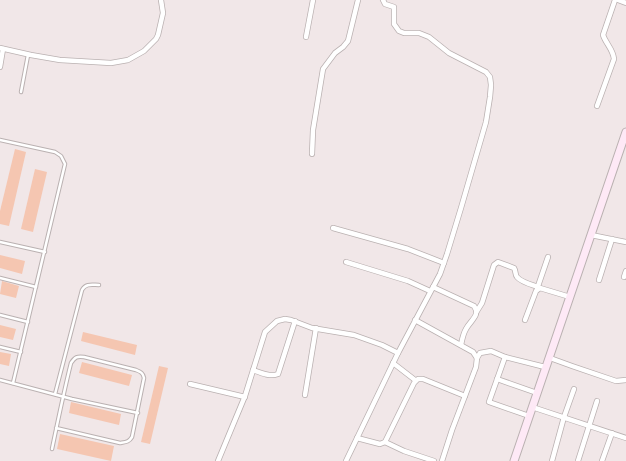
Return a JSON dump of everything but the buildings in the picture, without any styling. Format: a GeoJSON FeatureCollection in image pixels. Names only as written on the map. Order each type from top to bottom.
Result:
{"type":"FeatureCollection","features":[{"type":"Feature","properties":{"kind":"street"},"geometry":{"type":"LineString","coordinates":[[0,67],[2,48],[28,55],[60,60],[111,63],[120,62],[136,56],[150,46],[158,35],[163,12],[161,0]]}},
{"type":"Feature","properties":{"kind":"street"},"geometry":{"type":"LineString","coordinates":[[306,37],[313,0]]}},
{"type":"Feature","properties":{"kind":"street"},"geometry":{"type":"LineString","coordinates":[[312,154],[315,113],[323,69],[335,53],[343,48],[348,41],[358,0]]}},
{"type":"Feature","properties":{"kind":"street"},"geometry":{"type":"LineString","coordinates":[[346,461],[393,363],[444,263],[486,122],[490,97],[490,78],[486,72],[449,53],[429,36],[419,33],[404,33],[399,30],[394,24],[394,7],[385,4],[383,0]]}},
{"type":"Feature","properties":{"kind":"street"},"geometry":{"type":"LineString","coordinates":[[597,106],[614,59],[613,53],[603,35],[616,0],[626,3]]}},
{"type":"Feature","properties":{"kind":"street"},"geometry":{"type":"LineString","coordinates":[[514,461],[626,132]]}},
{"type":"Feature","properties":{"kind":"street"},"geometry":{"type":"LineString","coordinates":[[333,228],[408,249],[444,263]]}},
{"type":"Feature","properties":{"kind":"street"},"geometry":{"type":"LineString","coordinates":[[591,235],[626,242]]}},
{"type":"Feature","properties":{"kind":"street"},"geometry":{"type":"LineString","coordinates":[[598,280],[612,239]]}},
{"type":"Feature","properties":{"kind":"street"},"geometry":{"type":"LineString","coordinates":[[526,320],[548,257]]}},
{"type":"Feature","properties":{"kind":"street"},"geometry":{"type":"LineString","coordinates":[[346,262],[431,289],[474,306],[477,311]]}},
{"type":"Feature","properties":{"kind":"street"},"geometry":{"type":"LineString","coordinates":[[461,345],[465,332],[482,303],[496,263],[498,262],[514,268],[518,279],[538,288],[543,288],[570,298]]}},
{"type":"Feature","properties":{"kind":"street"},"geometry":{"type":"LineString","coordinates":[[624,277],[626,271]]}},
{"type":"Feature","properties":{"kind":"street"},"geometry":{"type":"LineString","coordinates":[[218,461],[245,397],[263,337],[267,329],[277,321],[283,319],[316,328],[354,335],[382,345],[398,353]]}},
{"type":"Feature","properties":{"kind":"street"},"geometry":{"type":"LineString","coordinates":[[415,320],[473,352],[478,358]]}},
{"type":"Feature","properties":{"kind":"street"},"geometry":{"type":"LineString","coordinates":[[253,370],[274,376],[278,374],[295,322]]}},
{"type":"Feature","properties":{"kind":"street"},"geometry":{"type":"LineString","coordinates":[[305,395],[316,328]]}},
{"type":"Feature","properties":{"kind":"street"},"geometry":{"type":"LineString","coordinates":[[442,461],[480,354],[491,351],[505,357],[545,367]]}},
{"type":"Feature","properties":{"kind":"street"},"geometry":{"type":"LineString","coordinates":[[505,357],[489,402],[529,416]]}},
{"type":"Feature","properties":{"kind":"street"},"geometry":{"type":"LineString","coordinates":[[550,358],[616,382],[626,380]]}},
{"type":"Feature","properties":{"kind":"street"},"geometry":{"type":"LineString","coordinates":[[393,363],[415,380],[423,379],[465,396]]}},
{"type":"Feature","properties":{"kind":"street"},"geometry":{"type":"LineString","coordinates":[[497,379],[537,393]]}},
{"type":"Feature","properties":{"kind":"street"},"geometry":{"type":"LineString","coordinates":[[385,442],[415,380]]}},
{"type":"Feature","properties":{"kind":"street"},"geometry":{"type":"LineString","coordinates":[[190,384],[245,397]]}},
{"type":"Feature","properties":{"kind":"street"},"geometry":{"type":"LineString","coordinates":[[552,461],[564,417],[574,390]]}},
{"type":"Feature","properties":{"kind":"street"},"geometry":{"type":"LineString","coordinates":[[578,461],[598,401]]}},
{"type":"Feature","properties":{"kind":"street"},"geometry":{"type":"LineString","coordinates":[[532,406],[626,438]]}},
{"type":"Feature","properties":{"kind":"street"},"geometry":{"type":"LineString","coordinates":[[602,461],[612,434]]}},
{"type":"Feature","properties":{"kind":"street"},"geometry":{"type":"LineString","coordinates":[[357,438],[380,444],[385,442],[404,451],[434,461]]}},
{"type":"Feature","properties":{"kind":"lane"},"geometry":{"type":"LineString","coordinates":[[21,92],[28,55]]}},
{"type":"Feature","properties":{"kind":"lane"},"geometry":{"type":"LineString","coordinates":[[0,140],[55,152],[64,160],[65,168],[13,383]]}},
{"type":"Feature","properties":{"kind":"lane"},"geometry":{"type":"LineString","coordinates":[[0,242],[45,252]]}},
{"type":"Feature","properties":{"kind":"lane"},"geometry":{"type":"LineString","coordinates":[[0,278],[36,288]]}},
{"type":"Feature","properties":{"kind":"lane"},"geometry":{"type":"LineString","coordinates":[[55,394],[82,290],[88,285],[99,285]]}},
{"type":"Feature","properties":{"kind":"lane"},"geometry":{"type":"LineString","coordinates":[[0,315],[28,322]]}},
{"type":"Feature","properties":{"kind":"lane"},"geometry":{"type":"LineString","coordinates":[[0,347],[20,352]]}},
{"type":"Feature","properties":{"kind":"lane"},"geometry":{"type":"LineString","coordinates":[[52,448],[56,428],[63,396],[71,363],[74,358],[77,356],[84,357],[141,372],[144,378],[131,440],[120,443],[56,428]]}},
{"type":"Feature","properties":{"kind":"lane"},"geometry":{"type":"LineString","coordinates":[[0,380],[63,396],[138,412]]}}]}
